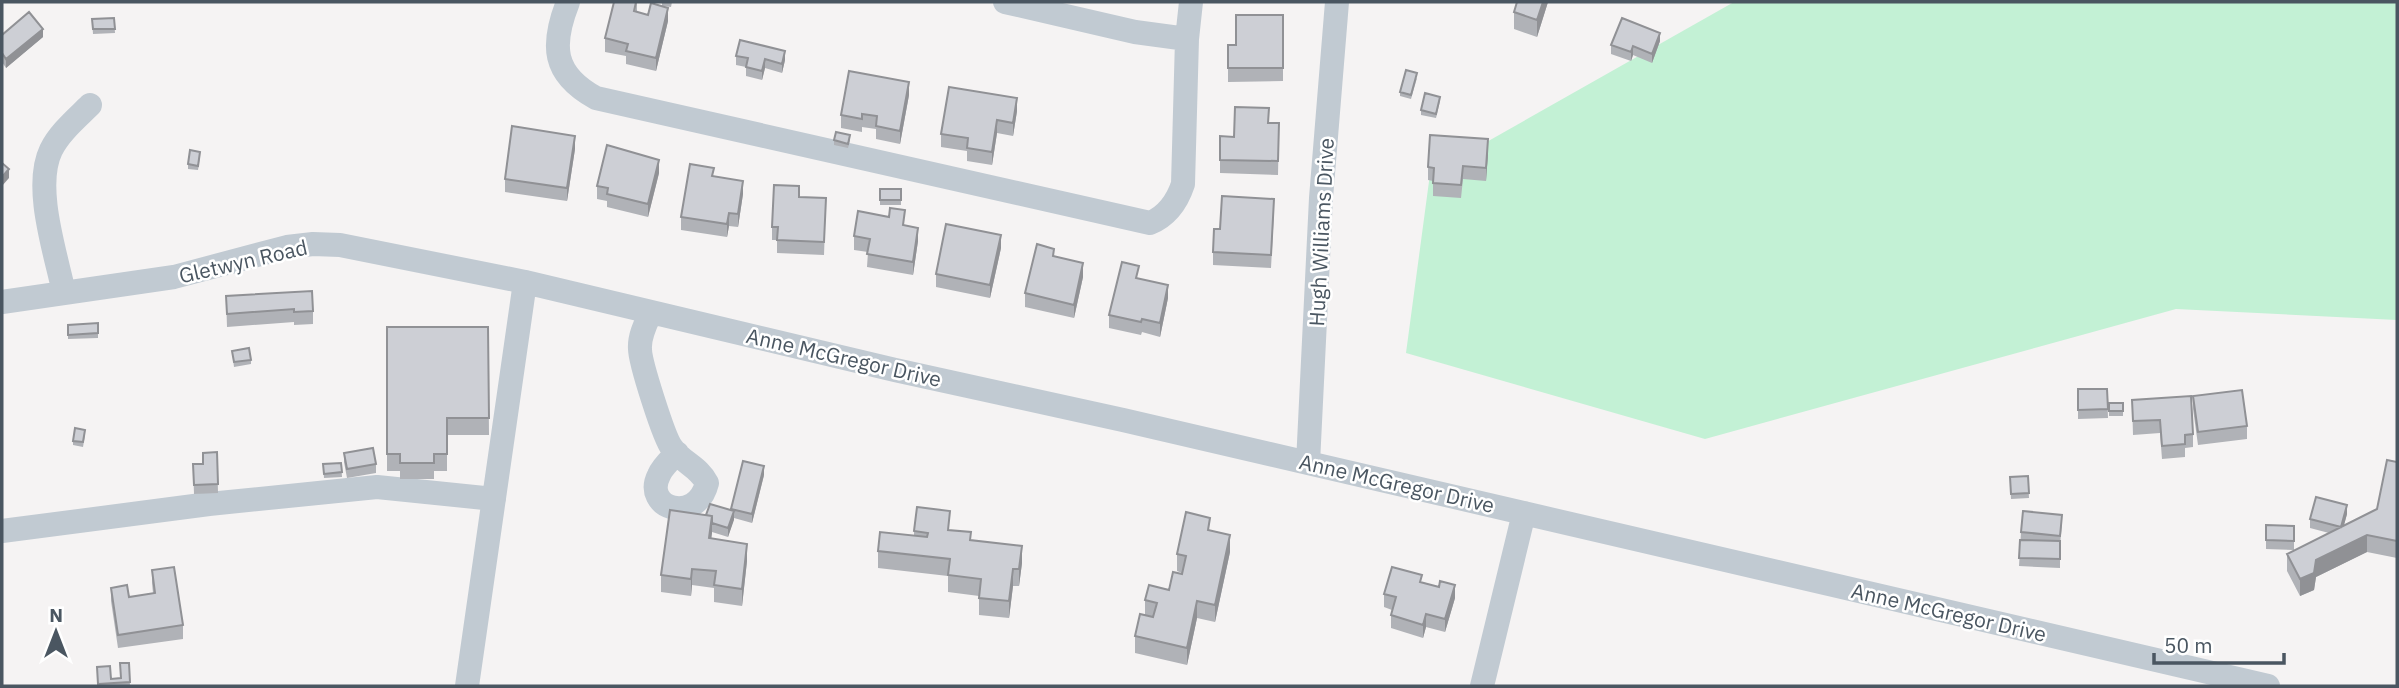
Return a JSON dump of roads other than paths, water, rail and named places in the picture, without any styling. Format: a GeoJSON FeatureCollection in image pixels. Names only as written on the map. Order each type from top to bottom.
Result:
{"type":"FeatureCollection","features":[{"type":"Feature","properties":{"kind":"street"},"geometry":{"type":"LineString","coordinates":[[568,2],[559,26],[560,62],[570,81],[596,98],[1150,223],[1164,215],[1175,202],[1183,184],[1187,39],[1191,2]]}},
{"type":"Feature","properties":{"kind":"street"},"geometry":{"type":"LineString","coordinates":[[1005,2],[1135,32],[1187,39]]}},
{"type":"Feature","properties":{"kind":"street","name":"Hugh Williams Drive"},"geometry":{"type":"LineString","coordinates":[[1308,463],[1321,198],[1337,2]]}},
{"type":"Feature","properties":{"kind":"street"},"geometry":{"type":"LineString","coordinates":[[64,293],[48,219],[46,164],[51,149],[60,136],[90,105]]}},
{"type":"Feature","properties":{"kind":"street","name":"Gletwyn Road"},"geometry":{"type":"LineString","coordinates":[[2,302],[174,277],[287,247],[313,244],[340,246],[525,282]]}},
{"type":"Feature","properties":{"kind":"street"},"geometry":{"type":"LineString","coordinates":[[467,686],[525,282]]}},
{"type":"Feature","properties":{"kind":"street","name":"Anne McGregor Drive"},"geometry":{"type":"LineString","coordinates":[[525,282],[895,370],[2267,686]]}},
{"type":"Feature","properties":{"kind":"street"},"geometry":{"type":"LineString","coordinates":[[651,312],[639,349],[671,447],[677,453]]}},
{"type":"Feature","properties":{"kind":"street"},"geometry":{"type":"LineString","coordinates":[[2,531],[209,504],[377,487],[494,499]]}},
{"type":"Feature","properties":{"kind":"street"},"geometry":{"type":"LineString","coordinates":[[1482,686],[1524,513]]}}]}
